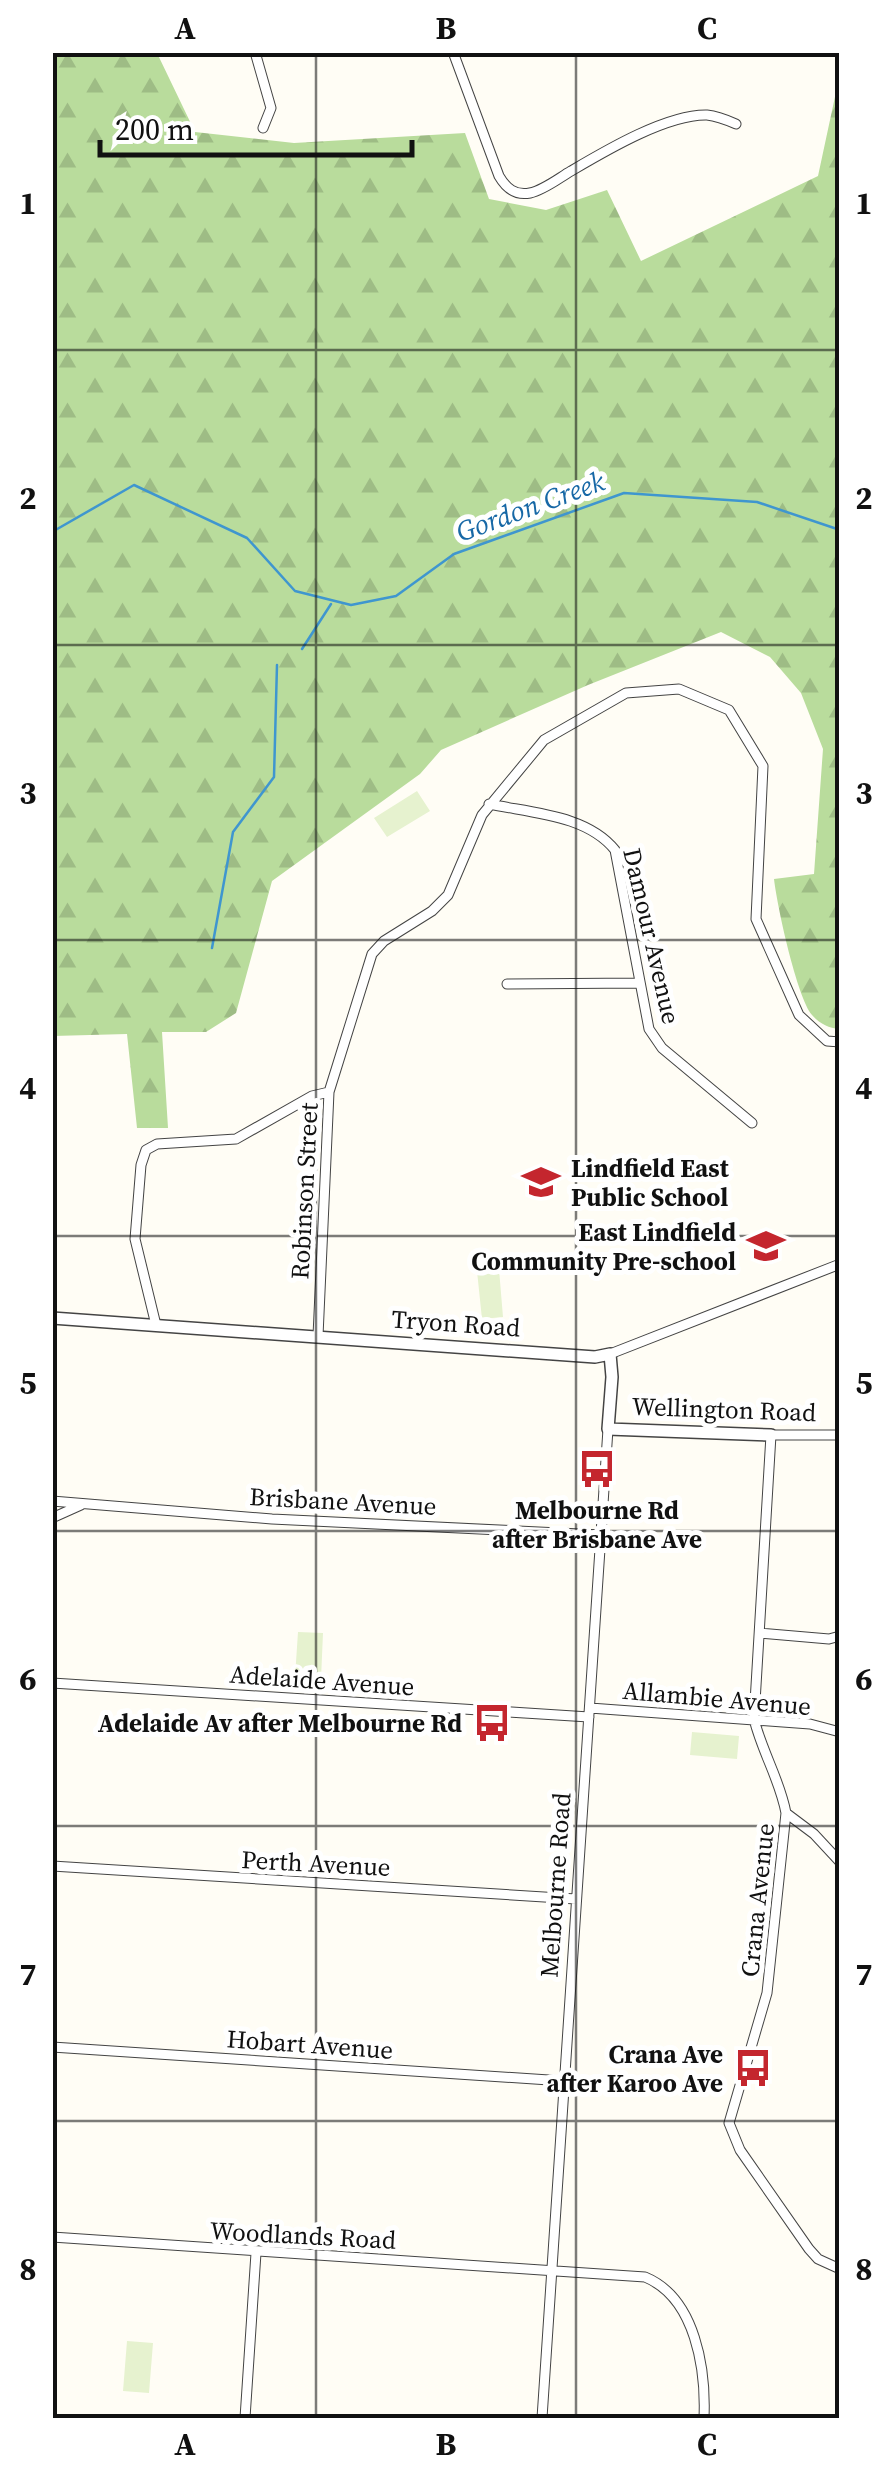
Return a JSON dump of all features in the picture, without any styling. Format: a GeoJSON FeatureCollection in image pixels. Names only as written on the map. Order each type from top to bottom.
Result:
{"type":"FeatureCollection","features":[{"type":"Feature","properties":{"kind":"street"},"geometry":{"type":"LineString","coordinates":[[255,52],[271,108],[263,128]]}},
{"type":"Feature","properties":{"kind":"street"},"geometry":{"type":"LineString","coordinates":[[453,52],[499,176],[512,191],[528,194],[648,131],[698,116],[715,116],[736,124]]}},
{"type":"Feature","properties":{"kind":"street","name":"Robinson Street"},"geometry":{"type":"LineString","coordinates":[[318,1336],[329,1092],[372,954],[448,895],[489,804],[544,740],[626,693],[679,688],[729,710],[763,766],[756,919],[798,1014],[827,1041],[840,1042]]}},
{"type":"Feature","properties":{"kind":"street","name":"Damour Avenue"},"geometry":{"type":"LineString","coordinates":[[489,804],[590,826],[604,836],[615,850],[650,1030],[662,1048],[752,1122]]}},
{"type":"Feature","properties":{"kind":"street"},"geometry":{"type":"LineString","coordinates":[[507,984],[639,983]]}},
{"type":"Feature","properties":{"kind":"street"},"geometry":{"type":"LineString","coordinates":[[156,1326],[135,1238],[141,1165],[146,1150],[157,1144],[236,1139],[312,1096],[329,1092]]}},
{"type":"Feature","properties":{"kind":"street","name":"Tryon Road"},"geometry":{"type":"LineString","coordinates":[[52,1318],[595,1356],[610,1354],[840,1264]]}},
{"type":"Feature","properties":{"kind":"street","name":"Melbourne Road"},"geometry":{"type":"LineString","coordinates":[[542,2418],[612,1376],[610,1354]]}},
{"type":"Feature","properties":{"kind":"street","name":"Wellington Road"},"geometry":{"type":"LineString","coordinates":[[608,1428],[840,1435]]}},
{"type":"Feature","properties":{"kind":"street","name":"Crana Avenue"},"geometry":{"type":"LineString","coordinates":[[771,1435],[754,1719],[782,1790],[786,1813],[766,1993],[728,2123],[740,2150],[808,2249],[818,2259],[840,2268]]}},
{"type":"Feature","properties":{"kind":"street","name":"Brisbane Avenue"},"geometry":{"type":"LineString","coordinates":[[52,1501],[272,1519],[600,1536]]}},
{"type":"Feature","properties":{"kind":"street"},"geometry":{"type":"LineString","coordinates":[[52,1518],[83,1503]]}},
{"type":"Feature","properties":{"kind":"street"},"geometry":{"type":"LineString","coordinates":[[760,1633],[829,1639],[840,1636]]}},
{"type":"Feature","properties":{"kind":"street","name":"Adelaide Avenue"},"geometry":{"type":"LineString","coordinates":[[52,1683],[590,1713]]}},
{"type":"Feature","properties":{"kind":"street","name":"Allambie Avenue"},"geometry":{"type":"LineString","coordinates":[[590,1713],[754,1719],[810,1724],[840,1732]]}},
{"type":"Feature","properties":{"kind":"street"},"geometry":{"type":"LineString","coordinates":[[786,1813],[814,1834],[840,1862]]}},
{"type":"Feature","properties":{"kind":"street","name":"Perth Avenue"},"geometry":{"type":"LineString","coordinates":[[52,1866],[576,1899]]}},
{"type":"Feature","properties":{"kind":"street","name":"Hobart Avenue"},"geometry":{"type":"LineString","coordinates":[[52,2047],[564,2081]]}},
{"type":"Feature","properties":{"kind":"street","name":"Woodlands Road"},"geometry":{"type":"LineString","coordinates":[[52,2237],[646,2277],[657,2282],[682,2308],[695,2339],[704,2382],[704,2418]]}},
{"type":"Feature","properties":{"kind":"street"},"geometry":{"type":"LineString","coordinates":[[245,2418],[256,2253]]}},
{"type":"Feature","properties":{"kind":"green space"},"geometry":{"type":"Polygon","coordinates":[[[52,53],[157,53],[195,132],[294,143],[465,133],[489,199],[546,210],[607,190],[641,261],[818,176],[839,78],[839,1029],[818,1021],[806,1005],[774,879],[814,874],[823,749],[801,693],[770,657],[721,632],[441,750],[420,774],[272,881],[236,1013],[206,1032],[162,1032],[168,1128],[137,1128],[127,1034],[53,1036],[52,53]]]}},
{"type":"Feature","properties":{"kind":"green space"},"geometry":{"type":"Polygon","coordinates":[[[417,791],[430,811],[387,837],[374,818],[417,791]]]}},
{"type":"Feature","properties":{"kind":"green space"},"geometry":{"type":"Polygon","coordinates":[[[499,1269],[503,1317],[482,1319],[477,1271],[499,1269]]]}},
{"type":"Feature","properties":{"kind":"green space"},"geometry":{"type":"Polygon","coordinates":[[[298,1632],[323,1633],[321,1679],[295,1677],[298,1632]]]}},
{"type":"Feature","properties":{"kind":"green space"},"geometry":{"type":"Polygon","coordinates":[[[692,1732],[739,1736],[737,1759],[690,1755],[692,1732]]]}},
{"type":"Feature","properties":{"kind":"green space"},"geometry":{"type":"Polygon","coordinates":[[[127,2341],[153,2343],[149,2393],[123,2391],[127,2341]]]}},
{"type":"Feature","properties":{"kind":"waterway","name":"Gordon Creek"},"geometry":{"type":"LineString","coordinates":[[52,532],[134,485],[247,538],[295,591],[351,605],[396,596],[454,554],[624,493],[757,502],[840,530]]}},
{"type":"Feature","properties":{"kind":"waterway"},"geometry":{"type":"LineString","coordinates":[[302,649],[331,604]]}},
{"type":"Feature","properties":{"kind":"waterway"},"geometry":{"type":"LineString","coordinates":[[212,948],[233,832],[274,777],[277,665]]}},
{"type":"Feature","properties":{"kind":"place","name":"Lindfield East Public School"},"geometry":{"type":"Point","coordinates":[541,1182]}},
{"type":"Feature","properties":{"kind":"place","name":"East Lindfield Community Pre-school"},"geometry":{"type":"Point","coordinates":[766,1246]}},
{"type":"Feature","properties":{"kind":"place","name":"Melbourne Rd after Brisbane Ave"},"geometry":{"type":"Point","coordinates":[597,1469]}},
{"type":"Feature","properties":{"kind":"place","name":"Adelaide Av after Melbourne Rd"},"geometry":{"type":"Point","coordinates":[492,1723]}},
{"type":"Feature","properties":{"kind":"place","name":"Crana Ave after Karoo Ave"},"geometry":{"type":"Point","coordinates":[753,2068]}}]}
